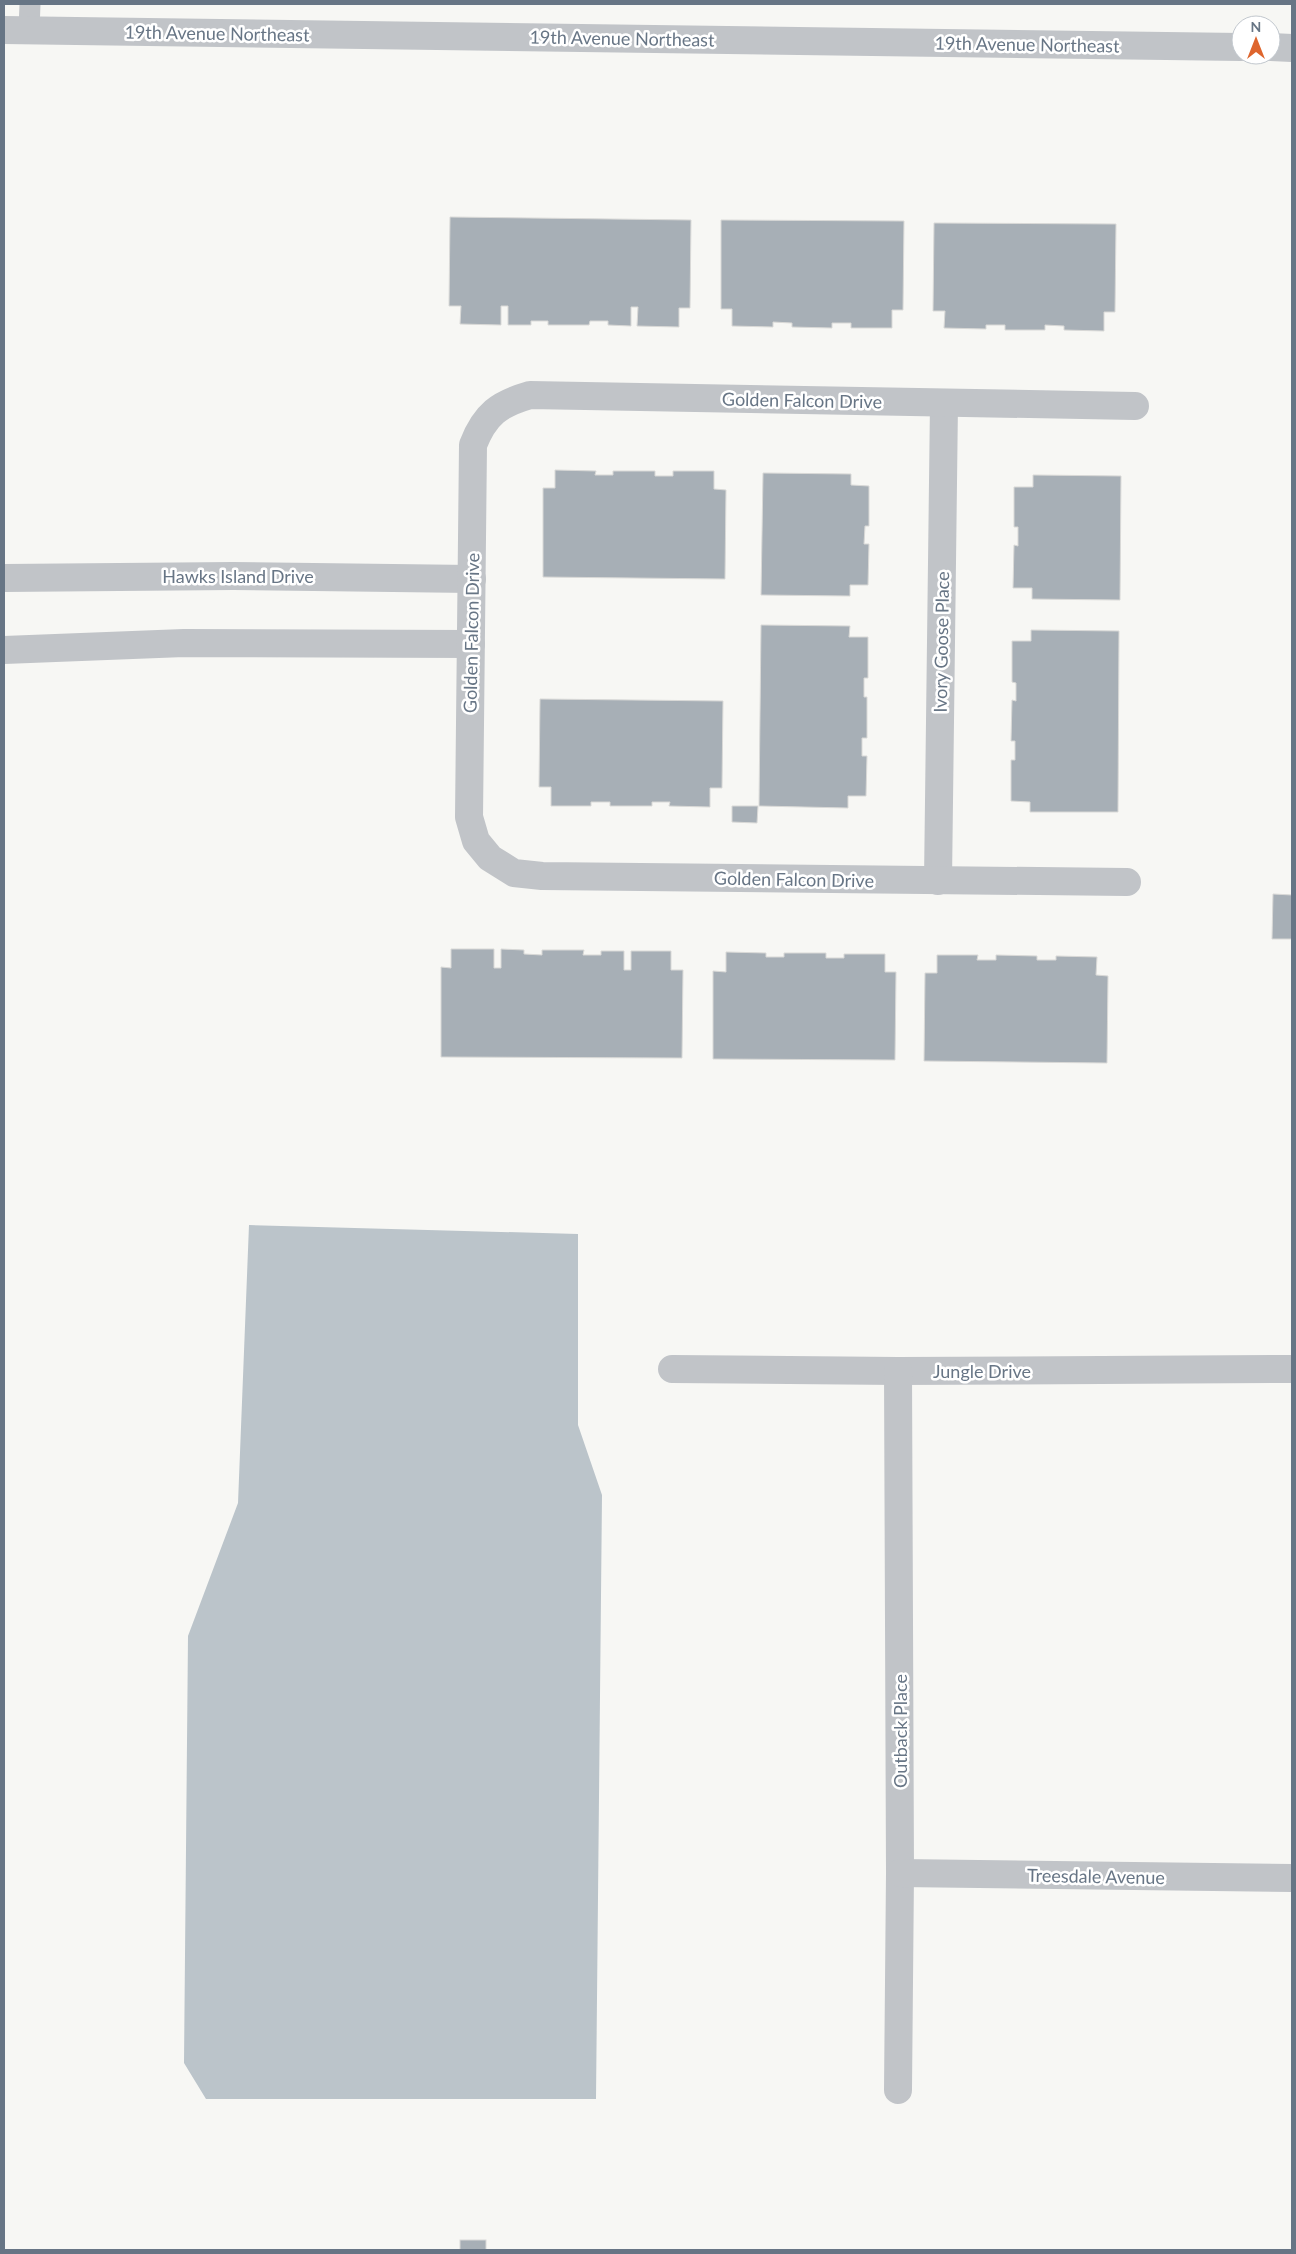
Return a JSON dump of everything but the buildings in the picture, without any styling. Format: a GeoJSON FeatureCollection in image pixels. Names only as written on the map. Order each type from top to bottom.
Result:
{"type":"FeatureCollection","features":[{"type":"Feature","properties":{"kind":"street","name":"19th Avenue Northeast"},"geometry":{"type":"LineString","coordinates":[[17,30],[1231,47]]}},
{"type":"Feature","properties":{"kind":"street","name":"Golden Falcon Drive"},"geometry":{"type":"LineString","coordinates":[[1126,882],[542,876],[514,873],[490,858],[476,841],[469,817],[473,444],[480,426],[494,412],[511,401],[530,395],[1134,406]]}},
{"type":"Feature","properties":{"kind":"street","name":"Ivory Goose Place"},"geometry":{"type":"LineString","coordinates":[[938,881],[944,403]]}},
{"type":"Feature","properties":{"kind":"street","name":"Hawks Island Drive"},"geometry":{"type":"LineString","coordinates":[[4,578],[233,576],[472,578]]}},
{"type":"Feature","properties":{"kind":"street"},"geometry":{"type":"LineString","coordinates":[[4,650],[184,643],[471,644]]}},
{"type":"Feature","properties":{"kind":"street","name":"Jungle Drive"},"geometry":{"type":"LineString","coordinates":[[672,1370],[1292,1369]]}},
{"type":"Feature","properties":{"kind":"street","name":"Outback Place"},"geometry":{"type":"LineString","coordinates":[[898,1371],[900,1873],[898,2090]]}},
{"type":"Feature","properties":{"kind":"street","name":"Treesdale Avenue"},"geometry":{"type":"LineString","coordinates":[[900,1873],[1292,1878]]}},
{"type":"Feature","properties":{"kind":"lane"},"geometry":{"type":"LineString","coordinates":[[17,30],[30,4]]}},
{"type":"Feature","properties":{"kind":"shaded area"},"geometry":{"type":"Polygon","coordinates":[[[249,1225],[578,1234],[578,1425],[602,1495],[596,2099],[206,2099],[184,2063],[188,1636],[238,1503],[249,1225]]]}}]}
